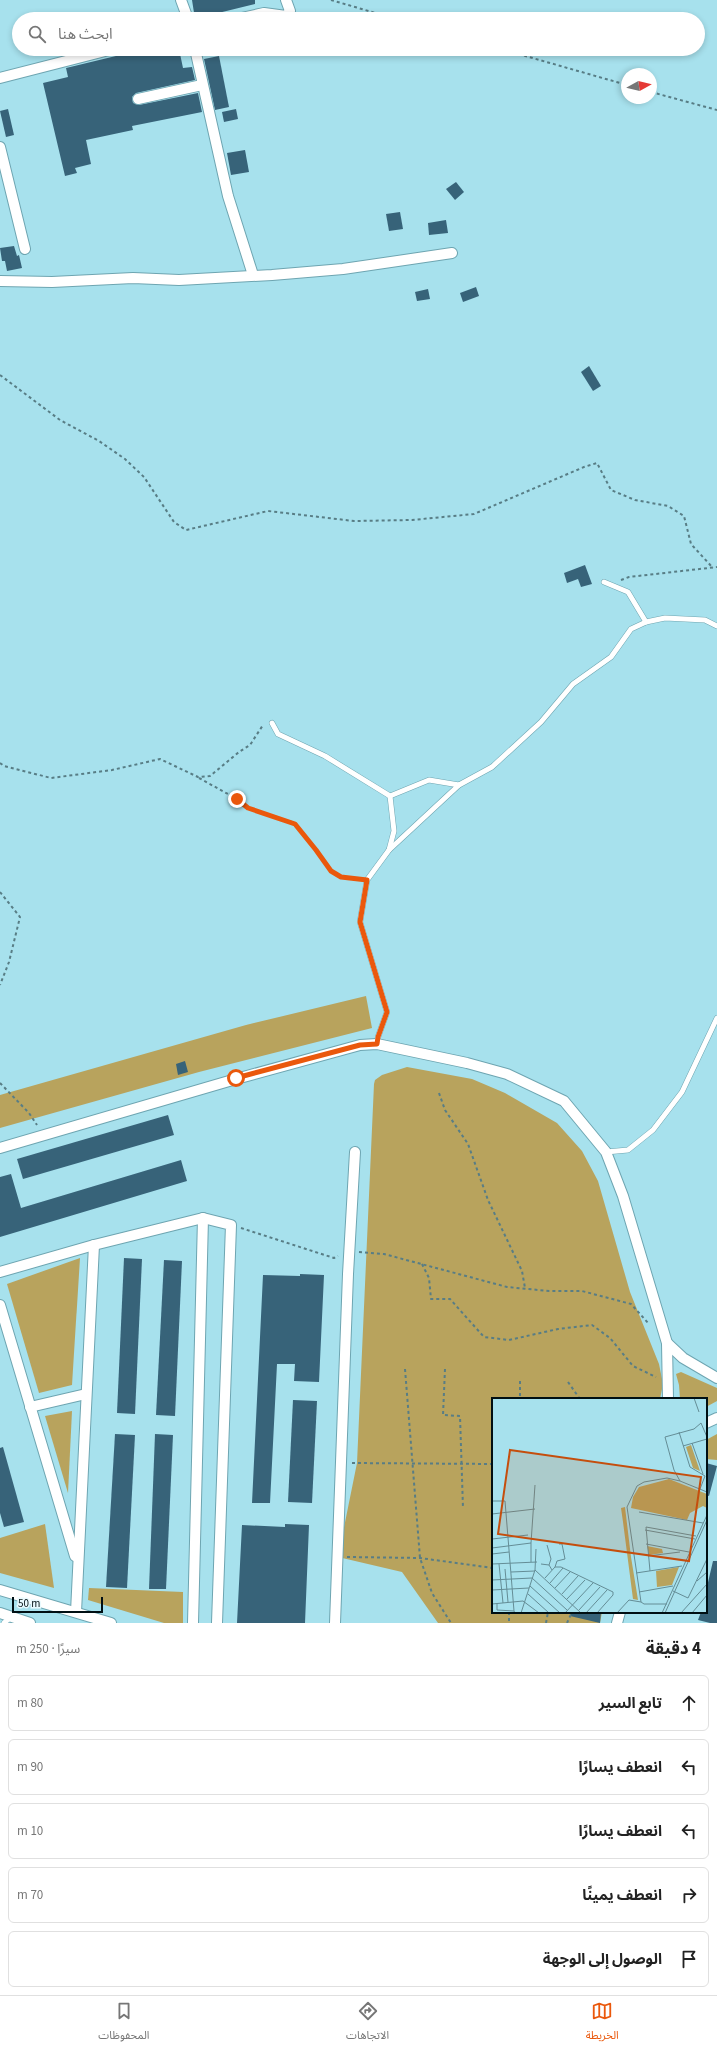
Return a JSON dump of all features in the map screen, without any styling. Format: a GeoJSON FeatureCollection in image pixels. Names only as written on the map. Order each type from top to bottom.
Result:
{"type":"FeatureCollection","features":[{"type":"Feature","properties":{"kind":"street"},"geometry":{"type":"LineString","coordinates":[[181,0],[185,12]]}},
{"type":"Feature","properties":{"kind":"street"},"geometry":{"type":"LineString","coordinates":[[286,0],[289,12]]}},
{"type":"Feature","properties":{"kind":"street"},"geometry":{"type":"LineString","coordinates":[[0,78],[86,56]]}},
{"type":"Feature","properties":{"kind":"street"},"geometry":{"type":"LineString","coordinates":[[196,56],[228,196],[253,275]]}},
{"type":"Feature","properties":{"kind":"street"},"geometry":{"type":"LineString","coordinates":[[138,100],[202,85]]}},
{"type":"Feature","properties":{"kind":"street"},"geometry":{"type":"LineString","coordinates":[[0,147],[25,249]]}},
{"type":"Feature","properties":{"kind":"street"},"geometry":{"type":"LineString","coordinates":[[0,281],[52,282],[133,278],[179,280],[343,269],[452,253]]}},
{"type":"Feature","properties":{"kind":"street"},"geometry":{"type":"LineString","coordinates":[[0,1148],[306,1059],[360,1045],[377,1044],[467,1062],[507,1074],[564,1101],[606,1152],[623,1196],[667,1343],[668,1394]]}},
{"type":"Feature","properties":{"kind":"street"},"geometry":{"type":"LineString","coordinates":[[336,1623],[354,1152]]}},
{"type":"Feature","properties":{"kind":"street"},"geometry":{"type":"LineString","coordinates":[[193,1623],[203,1218]]}},
{"type":"Feature","properties":{"kind":"street"},"geometry":{"type":"LineString","coordinates":[[0,1272],[94,1245],[203,1218],[231,1225],[217,1623]]}},
{"type":"Feature","properties":{"kind":"street"},"geometry":{"type":"LineString","coordinates":[[76,1612],[77,1564],[94,1245]]}},
{"type":"Feature","properties":{"kind":"street"},"geometry":{"type":"LineString","coordinates":[[0,1305],[77,1564]]}},
{"type":"Feature","properties":{"kind":"street"},"geometry":{"type":"LineString","coordinates":[[667,1343],[683,1358],[717,1378]]}},
{"type":"Feature","properties":{"kind":"street"},"geometry":{"type":"LineString","coordinates":[[30,1407],[86,1394]]}},
{"type":"Feature","properties":{"kind":"street"},"geometry":{"type":"LineString","coordinates":[[707,1423],[717,1418]]}},
{"type":"Feature","properties":{"kind":"street"},"geometry":{"type":"LineString","coordinates":[[0,1590],[111,1623]]}},
{"type":"Feature","properties":{"kind":"street"},"geometry":{"type":"LineString","coordinates":[[0,1613],[8,1620],[30,1623]]}},
{"type":"Feature","properties":{"kind":"street"},"geometry":{"type":"LineString","coordinates":[[617,1623],[620,1613]]}},
{"type":"Feature","properties":{"kind":"lane"},"geometry":{"type":"LineString","coordinates":[[604,582],[628,592],[646,622]]}},
{"type":"Feature","properties":{"kind":"lane"},"geometry":{"type":"LineString","coordinates":[[377,1044],[387,1012],[360,922],[367,880],[389,850],[459,784],[492,767],[541,722],[573,684],[611,657],[631,629],[646,622],[665,618],[705,620],[717,626]]}},
{"type":"Feature","properties":{"kind":"lane"},"geometry":{"type":"LineString","coordinates":[[272,723],[278,734],[325,756],[390,796]]}},
{"type":"Feature","properties":{"kind":"lane"},"geometry":{"type":"LineString","coordinates":[[390,796],[430,780],[459,784]]}},
{"type":"Feature","properties":{"kind":"lane"},"geometry":{"type":"LineString","coordinates":[[389,850],[394,831],[390,796]]}},
{"type":"Feature","properties":{"kind":"lane"},"geometry":{"type":"LineString","coordinates":[[606,1152],[628,1150],[653,1130],[682,1092],[717,1018]]}},
{"type":"Feature","properties":{"kind":"path"},"geometry":{"type":"LineString","coordinates":[[331,0],[372,12]]}},
{"type":"Feature","properties":{"kind":"path"},"geometry":{"type":"LineString","coordinates":[[526,56],[621,83]]}},
{"type":"Feature","properties":{"kind":"path"},"geometry":{"type":"LineString","coordinates":[[657,94],[717,110]]}},
{"type":"Feature","properties":{"kind":"path"},"geometry":{"type":"LineString","coordinates":[[0,375],[60,420],[125,458],[144,476],[174,522],[186,530],[268,511],[354,522],[412,520],[474,514],[584,467],[597,464],[611,490],[635,500],[668,506],[684,516],[691,544],[713,568]]}},
{"type":"Feature","properties":{"kind":"path"},"geometry":{"type":"LineString","coordinates":[[611,585],[629,576],[717,567]]}},
{"type":"Feature","properties":{"kind":"path"},"geometry":{"type":"LineString","coordinates":[[198,777],[210,776],[239,752],[250,745],[266,721],[272,723]]}},
{"type":"Feature","properties":{"kind":"path"},"geometry":{"type":"LineString","coordinates":[[0,763],[4,766],[51,778],[112,770],[160,759],[198,777],[237,799],[248,808],[295,824],[331,871],[341,877],[367,880]]}},
{"type":"Feature","properties":{"kind":"path"},"geometry":{"type":"LineString","coordinates":[[0,892],[20,917],[9,962],[0,985]]}},
{"type":"Feature","properties":{"kind":"path"},"geometry":{"type":"LineString","coordinates":[[0,1083],[29,1113],[44,1135]]}},
{"type":"Feature","properties":{"kind":"path"},"geometry":{"type":"LineString","coordinates":[[438,1093],[445,1110],[468,1144],[488,1200],[522,1271],[525,1288]]}},
{"type":"Feature","properties":{"kind":"path"},"geometry":{"type":"LineString","coordinates":[[231,1225],[334,1258],[349,1252],[384,1254],[507,1287],[582,1291],[631,1304],[651,1326]]}},
{"type":"Feature","properties":{"kind":"path"},"geometry":{"type":"LineString","coordinates":[[422,1264],[429,1278],[431,1298],[450,1299],[484,1337],[509,1340],[558,1329],[592,1325],[610,1338],[633,1366],[656,1377],[668,1394]]}},
{"type":"Feature","properties":{"kind":"path"},"geometry":{"type":"LineString","coordinates":[[405,1369],[420,1558],[432,1593],[451,1623]]}},
{"type":"Feature","properties":{"kind":"path"},"geometry":{"type":"LineString","coordinates":[[445,1369],[443,1415],[460,1416],[463,1508]]}},
{"type":"Feature","properties":{"kind":"path"},"geometry":{"type":"LineString","coordinates":[[520,1381],[520,1398]]}},
{"type":"Feature","properties":{"kind":"path"},"geometry":{"type":"LineString","coordinates":[[568,1382],[579,1398]]}},
{"type":"Feature","properties":{"kind":"path"},"geometry":{"type":"LineString","coordinates":[[357,1463],[492,1464]]}},
{"type":"Feature","properties":{"kind":"path"},"geometry":{"type":"LineString","coordinates":[[338,1557],[420,1558],[492,1568]]}},
{"type":"Feature","properties":{"kind":"path"},"geometry":{"type":"LineString","coordinates":[[509,1613],[510,1623]]}},
{"type":"Feature","properties":{"kind":"path"},"geometry":{"type":"LineString","coordinates":[[546,1623],[548,1613]]}},
{"type":"Feature","properties":{"kind":"path"},"geometry":{"type":"LineString","coordinates":[[567,1623],[572,1613]]}},
{"type":"Feature","properties":{"kind":"shaded area"},"geometry":{"type":"Polygon","coordinates":[[[366,996],[372,1028],[199,1072],[0,1128],[0,1095],[246,1025],[366,996]]]}},
{"type":"Feature","properties":{"kind":"shaded area"},"geometry":{"type":"Polygon","coordinates":[[[407,1067],[472,1079],[505,1093],[557,1123],[582,1151],[598,1181],[630,1292],[659,1364],[663,1384],[660,1398],[492,1398],[492,1613],[602,1613],[600,1623],[438,1623],[402,1572],[338,1557],[357,1463],[374,1084],[375,1080],[382,1075],[407,1067]]]}},
{"type":"Feature","properties":{"kind":"shaded area"},"geometry":{"type":"Polygon","coordinates":[[[80,1258],[72,1385],[39,1393],[7,1284],[80,1258]]]}},
{"type":"Feature","properties":{"kind":"shaded area"},"geometry":{"type":"Polygon","coordinates":[[[681,1372],[717,1388],[717,1401],[707,1406],[707,1398],[680,1398],[676,1374],[681,1372]]]}},
{"type":"Feature","properties":{"kind":"shaded area"},"geometry":{"type":"Polygon","coordinates":[[[72,1411],[68,1493],[45,1416],[72,1411]]]}},
{"type":"Feature","properties":{"kind":"shaded area"},"geometry":{"type":"Polygon","coordinates":[[[717,1434],[717,1460],[707,1459],[707,1439],[717,1434]]]}},
{"type":"Feature","properties":{"kind":"shaded area"},"geometry":{"type":"Polygon","coordinates":[[[45,1524],[54,1588],[0,1573],[0,1538],[45,1524]]]}},
{"type":"Feature","properties":{"kind":"shaded area"},"geometry":{"type":"Polygon","coordinates":[[[89,1588],[183,1592],[183,1623],[164,1623],[88,1600],[89,1588]]]}},
{"type":"Feature","properties":{"kind":"building"},"geometry":{"type":"Polygon","coordinates":[[[192,0],[255,0],[255,4],[222,12],[194,12],[192,0]]]}},
{"type":"Feature","properties":{"kind":"building"},"geometry":{"type":"Polygon","coordinates":[[[116,56],[180,56],[183,68],[192,67],[195,80],[136,93],[132,97],[133,103],[139,105],[198,93],[202,112],[132,126],[133,130],[86,140],[91,164],[75,168],[77,173],[65,176],[43,83],[68,77],[66,68],[116,56]]]}},
{"type":"Feature","properties":{"kind":"building"},"geometry":{"type":"Polygon","coordinates":[[[219,56],[229,107],[215,110],[204,59],[219,56]]]}},
{"type":"Feature","properties":{"kind":"building"},"geometry":{"type":"Polygon","coordinates":[[[8,109],[14,135],[6,137],[0,111],[8,109]]]}},
{"type":"Feature","properties":{"kind":"building"},"geometry":{"type":"Polygon","coordinates":[[[236,109],[238,119],[224,122],[222,112],[236,109]]]}},
{"type":"Feature","properties":{"kind":"building"},"geometry":{"type":"Polygon","coordinates":[[[245,150],[249,172],[231,175],[227,153],[245,150]]]}},
{"type":"Feature","properties":{"kind":"building"},"geometry":{"type":"Polygon","coordinates":[[[456,182],[464,192],[455,200],[446,189],[456,182]]]}},
{"type":"Feature","properties":{"kind":"building"},"geometry":{"type":"Polygon","coordinates":[[[400,212],[403,229],[389,231],[386,214],[400,212]]]}},
{"type":"Feature","properties":{"kind":"building"},"geometry":{"type":"Polygon","coordinates":[[[446,220],[448,233],[429,235],[428,223],[446,220]]]}},
{"type":"Feature","properties":{"kind":"building"},"geometry":{"type":"Polygon","coordinates":[[[14,246],[17,256],[19,255],[22,268],[7,271],[5,261],[2,261],[0,248],[14,246]]]}},
{"type":"Feature","properties":{"kind":"building"},"geometry":{"type":"Polygon","coordinates":[[[476,287],[479,296],[463,302],[460,293],[476,287]]]}},
{"type":"Feature","properties":{"kind":"building"},"geometry":{"type":"Polygon","coordinates":[[[428,289],[430,299],[417,301],[415,292],[428,289]]]}},
{"type":"Feature","properties":{"kind":"building"},"geometry":{"type":"Polygon","coordinates":[[[589,366],[601,386],[593,391],[581,372],[589,366]]]}},
{"type":"Feature","properties":{"kind":"building"},"geometry":{"type":"Polygon","coordinates":[[[585,565],[592,584],[581,587],[578,579],[567,583],[564,573],[585,565]]]}},
{"type":"Feature","properties":{"kind":"building"},"geometry":{"type":"Polygon","coordinates":[[[185,1061],[188,1072],[178,1075],[176,1064],[185,1061]]]}},
{"type":"Feature","properties":{"kind":"building"},"geometry":{"type":"Polygon","coordinates":[[[168,1115],[174,1135],[23,1179],[17,1159],[168,1115]]]}},
{"type":"Feature","properties":{"kind":"building"},"geometry":{"type":"Polygon","coordinates":[[[181,1160],[187,1181],[0,1237],[0,1177],[11,1174],[21,1208],[181,1160]]]}},
{"type":"Feature","properties":{"kind":"building"},"geometry":{"type":"Polygon","coordinates":[[[124,1258],[142,1259],[135,1414],[117,1413],[124,1258]]]}},
{"type":"Feature","properties":{"kind":"building"},"geometry":{"type":"Polygon","coordinates":[[[164,1260],[182,1261],[175,1416],[156,1415],[164,1260]]]}},
{"type":"Feature","properties":{"kind":"building"},"geometry":{"type":"Polygon","coordinates":[[[300,1274],[324,1275],[319,1382],[294,1381],[295,1364],[277,1364],[270,1503],[252,1503],[263,1275],[300,1276],[300,1274]]]}},
{"type":"Feature","properties":{"kind":"building"},"geometry":{"type":"Polygon","coordinates":[[[293,1400],[317,1401],[312,1503],[288,1502],[293,1400]]]}},
{"type":"Feature","properties":{"kind":"building"},"geometry":{"type":"Polygon","coordinates":[[[115,1434],[135,1435],[127,1588],[106,1587],[115,1434]]]}},
{"type":"Feature","properties":{"kind":"building"},"geometry":{"type":"Polygon","coordinates":[[[155,1434],[173,1435],[166,1589],[149,1589],[155,1434]]]}},
{"type":"Feature","properties":{"kind":"building"},"geometry":{"type":"Polygon","coordinates":[[[3,1447],[24,1522],[4,1527],[0,1513],[0,1448],[3,1447]]]}},
{"type":"Feature","properties":{"kind":"building"},"geometry":{"type":"Polygon","coordinates":[[[707,1463],[717,1466],[709,1496],[707,1495],[707,1463]]]}},
{"type":"Feature","properties":{"kind":"building"},"geometry":{"type":"Polygon","coordinates":[[[285,1524],[309,1525],[305,1623],[237,1623],[242,1525],[285,1527],[285,1524]]]}},
{"type":"Feature","properties":{"kind":"building"},"geometry":{"type":"Polygon","coordinates":[[[713,1561],[717,1561],[717,1623],[698,1620],[701,1613],[707,1613],[707,1587],[713,1561]]]}},
{"type":"Feature","properties":{"kind":"building"},"geometry":{"type":"Polygon","coordinates":[[[571,1613],[601,1613],[600,1623],[570,1616],[571,1613]]]}},
{"type":"Feature","properties":{"kind":"route"},"geometry":{"type":"LineString","coordinates":[[236,1078],[360,1045],[377,1044],[387,1012],[360,922],[367,880],[341,877],[331,871],[295,824],[248,808],[237,799]]}}]}
